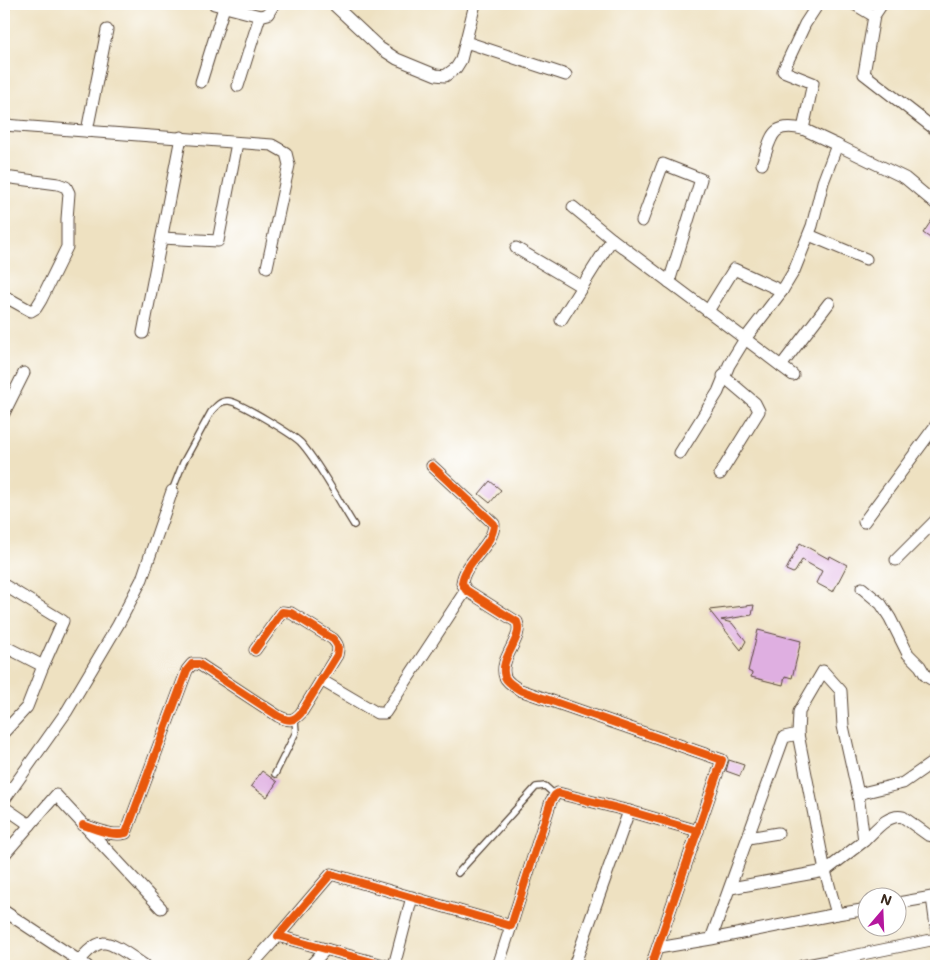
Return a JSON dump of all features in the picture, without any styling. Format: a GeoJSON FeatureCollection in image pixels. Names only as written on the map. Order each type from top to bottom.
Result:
{"type":"FeatureCollection","features":[{"type":"Feature","properties":{"kind":"street"},"geometry":{"type":"LineString","coordinates":[[201,82],[221,5],[260,16],[268,14],[274,4]]}},
{"type":"Feature","properties":{"kind":"street"},"geometry":{"type":"LineString","coordinates":[[333,4],[380,48],[397,59],[436,75],[445,76],[456,68],[461,60],[475,4]]}},
{"type":"Feature","properties":{"kind":"street"},"geometry":{"type":"LineString","coordinates":[[803,129],[812,83],[782,71],[805,24],[818,4]]}},
{"type":"Feature","properties":{"kind":"street"},"geometry":{"type":"LineString","coordinates":[[854,4],[874,16]]}},
{"type":"Feature","properties":{"kind":"street"},"geometry":{"type":"LineString","coordinates":[[882,4],[874,16],[864,74],[936,130]]}},
{"type":"Feature","properties":{"kind":"street"},"geometry":{"type":"LineString","coordinates":[[238,86],[260,16]]}},
{"type":"Feature","properties":{"kind":"street"},"geometry":{"type":"LineString","coordinates":[[87,131],[107,30]]}},
{"type":"Feature","properties":{"kind":"street"},"geometry":{"type":"LineString","coordinates":[[466,42],[566,75]]}},
{"type":"Feature","properties":{"kind":"street"},"geometry":{"type":"LineString","coordinates":[[4,125],[272,145],[286,153],[290,165],[267,267]]}},
{"type":"Feature","properties":{"kind":"street"},"geometry":{"type":"LineString","coordinates":[[762,164],[774,133],[780,128],[789,126],[803,129],[905,178],[936,204]]}},
{"type":"Feature","properties":{"kind":"street"},"geometry":{"type":"LineString","coordinates":[[144,333],[181,137]]}},
{"type":"Feature","properties":{"kind":"street"},"geometry":{"type":"LineString","coordinates":[[162,238],[218,241],[237,143]]}},
{"type":"Feature","properties":{"kind":"street"},"geometry":{"type":"LineString","coordinates":[[680,453],[718,392],[723,376],[745,339],[782,291],[794,271],[809,235],[823,182],[837,145]]}},
{"type":"Feature","properties":{"kind":"street"},"geometry":{"type":"LineString","coordinates":[[642,221],[663,164],[701,179],[668,282]]}},
{"type":"Feature","properties":{"kind":"street"},"geometry":{"type":"LineString","coordinates":[[4,177],[58,184],[66,187],[69,194],[67,247],[36,308],[31,311],[4,296]]}},
{"type":"Feature","properties":{"kind":"street"},"geometry":{"type":"LineString","coordinates":[[572,206],[668,282],[793,375]]}},
{"type":"Feature","properties":{"kind":"street"},"geometry":{"type":"LineString","coordinates":[[809,235],[866,259]]}},
{"type":"Feature","properties":{"kind":"street"},"geometry":{"type":"LineString","coordinates":[[560,320],[612,239]]}},
{"type":"Feature","properties":{"kind":"street"},"geometry":{"type":"LineString","coordinates":[[516,248],[582,287]]}},
{"type":"Feature","properties":{"kind":"street"},"geometry":{"type":"LineString","coordinates":[[708,311],[734,269],[782,291]]}},
{"type":"Feature","properties":{"kind":"street"},"geometry":{"type":"LineString","coordinates":[[781,366],[829,303]]}},
{"type":"Feature","properties":{"kind":"street"},"geometry":{"type":"LineString","coordinates":[[4,413],[24,373]]}},
{"type":"Feature","properties":{"kind":"street"},"geometry":{"type":"LineString","coordinates":[[720,474],[759,411],[755,403],[723,376]]}},
{"type":"Feature","properties":{"kind":"street"},"geometry":{"type":"LineString","coordinates":[[864,522],[936,425]]}},
{"type":"Feature","properties":{"kind":"street"},"geometry":{"type":"LineString","coordinates":[[432,466],[494,524],[492,534],[462,579],[462,583],[466,590],[516,622],[518,626],[504,669],[505,676],[509,682],[520,690],[722,760],[652,966]]}},
{"type":"Feature","properties":{"kind":"street"},"geometry":{"type":"LineString","coordinates":[[4,800],[67,711],[118,625],[142,579],[172,491]]}},
{"type":"Feature","properties":{"kind":"street"},"geometry":{"type":"LineString","coordinates":[[896,560],[936,520]]}},
{"type":"Feature","properties":{"kind":"street"},"geometry":{"type":"LineString","coordinates":[[4,585],[63,621],[27,707],[4,732]]}},
{"type":"Feature","properties":{"kind":"street"},"geometry":{"type":"LineString","coordinates":[[862,588],[881,604],[908,654],[920,666],[926,676],[936,682]]}},
{"type":"Feature","properties":{"kind":"street"},"geometry":{"type":"LineString","coordinates":[[321,680],[377,713],[385,713],[466,590]]}},
{"type":"Feature","properties":{"kind":"street"},"geometry":{"type":"LineString","coordinates":[[83,825],[122,835],[126,833],[187,670],[192,664],[199,664],[278,716],[291,721],[295,720],[337,655],[338,645],[291,613],[282,612],[256,650]]}},
{"type":"Feature","properties":{"kind":"street"},"geometry":{"type":"LineString","coordinates":[[4,646],[43,666]]}},
{"type":"Feature","properties":{"kind":"street"},"geometry":{"type":"LineString","coordinates":[[837,914],[825,871],[798,734],[800,712],[823,671],[841,691],[843,726],[858,794],[864,841]]}},
{"type":"Feature","properties":{"kind":"street"},"geometry":{"type":"LineString","coordinates":[[711,939],[784,737],[798,734]]}},
{"type":"Feature","properties":{"kind":"street"},"geometry":{"type":"LineString","coordinates":[[858,794],[903,784],[936,760]]}},
{"type":"Feature","properties":{"kind":"street"},"geometry":{"type":"LineString","coordinates":[[498,966],[551,801],[555,794],[562,793],[698,831]]}},
{"type":"Feature","properties":{"kind":"street"},"geometry":{"type":"LineString","coordinates":[[4,855],[56,794],[160,908]]}},
{"type":"Feature","properties":{"kind":"street"},"geometry":{"type":"LineString","coordinates":[[4,807],[30,825]]}},
{"type":"Feature","properties":{"kind":"street"},"geometry":{"type":"LineString","coordinates":[[574,966],[629,811]]}},
{"type":"Feature","properties":{"kind":"street"},"geometry":{"type":"LineString","coordinates":[[731,888],[825,871],[890,818],[898,816],[903,817],[928,835],[936,837]]}},
{"type":"Feature","properties":{"kind":"street"},"geometry":{"type":"LineString","coordinates":[[748,838],[778,833]]}},
{"type":"Feature","properties":{"kind":"street"},"geometry":{"type":"LineString","coordinates":[[251,966],[331,874],[511,926]]}},
{"type":"Feature","properties":{"kind":"street"},"geometry":{"type":"LineString","coordinates":[[908,901],[934,896],[936,927]]}},
{"type":"Feature","properties":{"kind":"street"},"geometry":{"type":"LineString","coordinates":[[394,966],[412,897]]}},
{"type":"Feature","properties":{"kind":"street"},"geometry":{"type":"LineString","coordinates":[[658,948],[858,910]]}},
{"type":"Feature","properties":{"kind":"street"},"geometry":{"type":"LineString","coordinates":[[4,911],[80,964],[96,944],[103,942],[110,944],[144,965]]}},
{"type":"Feature","properties":{"kind":"street"},"geometry":{"type":"LineString","coordinates":[[278,936],[387,966]]}},
{"type":"Feature","properties":{"kind":"street"},"geometry":{"type":"LineString","coordinates":[[802,966],[834,963],[936,939]]}},
{"type":"Feature","properties":{"kind":"street"},"geometry":{"type":"LineString","coordinates":[[310,966],[326,950]]}},
{"type":"Feature","properties":{"kind":"lane"},"geometry":{"type":"LineString","coordinates":[[172,491],[183,463],[211,412],[216,405],[223,401],[229,401],[259,416],[302,443],[354,525]]}},
{"type":"Feature","properties":{"kind":"lane"},"geometry":{"type":"LineString","coordinates":[[275,774],[296,732],[295,720]]}},
{"type":"Feature","properties":{"kind":"lane"},"geometry":{"type":"LineString","coordinates":[[458,873],[536,787],[545,786],[555,794]]}},
{"type":"Feature","properties":{"kind":"building"},"geometry":{"type":"Polygon","coordinates":[[[936,214],[936,242],[923,233],[936,214]]]}},
{"type":"Feature","properties":{"kind":"building"},"geometry":{"type":"Polygon","coordinates":[[[490,481],[501,490],[490,503],[479,494],[490,481]]]}},
{"type":"Feature","properties":{"kind":"building"},"geometry":{"type":"Polygon","coordinates":[[[800,543],[829,559],[830,556],[847,565],[833,592],[816,583],[822,571],[802,560],[795,572],[786,570],[800,543]]]}},
{"type":"Feature","properties":{"kind":"building"},"geometry":{"type":"Polygon","coordinates":[[[754,605],[752,615],[721,620],[732,623],[746,641],[741,650],[709,610],[754,605]]]}},
{"type":"Feature","properties":{"kind":"building"},"geometry":{"type":"Polygon","coordinates":[[[758,630],[801,641],[792,678],[785,676],[783,685],[751,677],[752,673],[748,671],[758,630]]]}},
{"type":"Feature","properties":{"kind":"building"},"geometry":{"type":"Polygon","coordinates":[[[729,760],[744,765],[740,776],[726,771],[729,760]]]}},
{"type":"Feature","properties":{"kind":"building"},"geometry":{"type":"Polygon","coordinates":[[[262,771],[277,782],[267,797],[251,786],[262,771]]]}},
{"type":"Feature","properties":{"kind":"cycle path"},"geometry":{"type":"LineString","coordinates":[[432,466],[494,524],[493,532],[468,568],[462,583],[466,590],[517,622],[517,635],[505,663],[504,670],[507,681],[520,690],[722,760],[651,966]]}},
{"type":"Feature","properties":{"kind":"cycle path"},"geometry":{"type":"LineString","coordinates":[[83,825],[110,833],[126,833],[187,670],[192,664],[199,664],[278,716],[290,720],[301,713],[337,655],[338,648],[333,639],[291,613],[282,612],[255,650]]}},
{"type":"Feature","properties":{"kind":"cycle path"},"geometry":{"type":"LineString","coordinates":[[387,966],[278,936],[331,874],[511,926],[551,801],[558,793],[698,831]]}}]}
